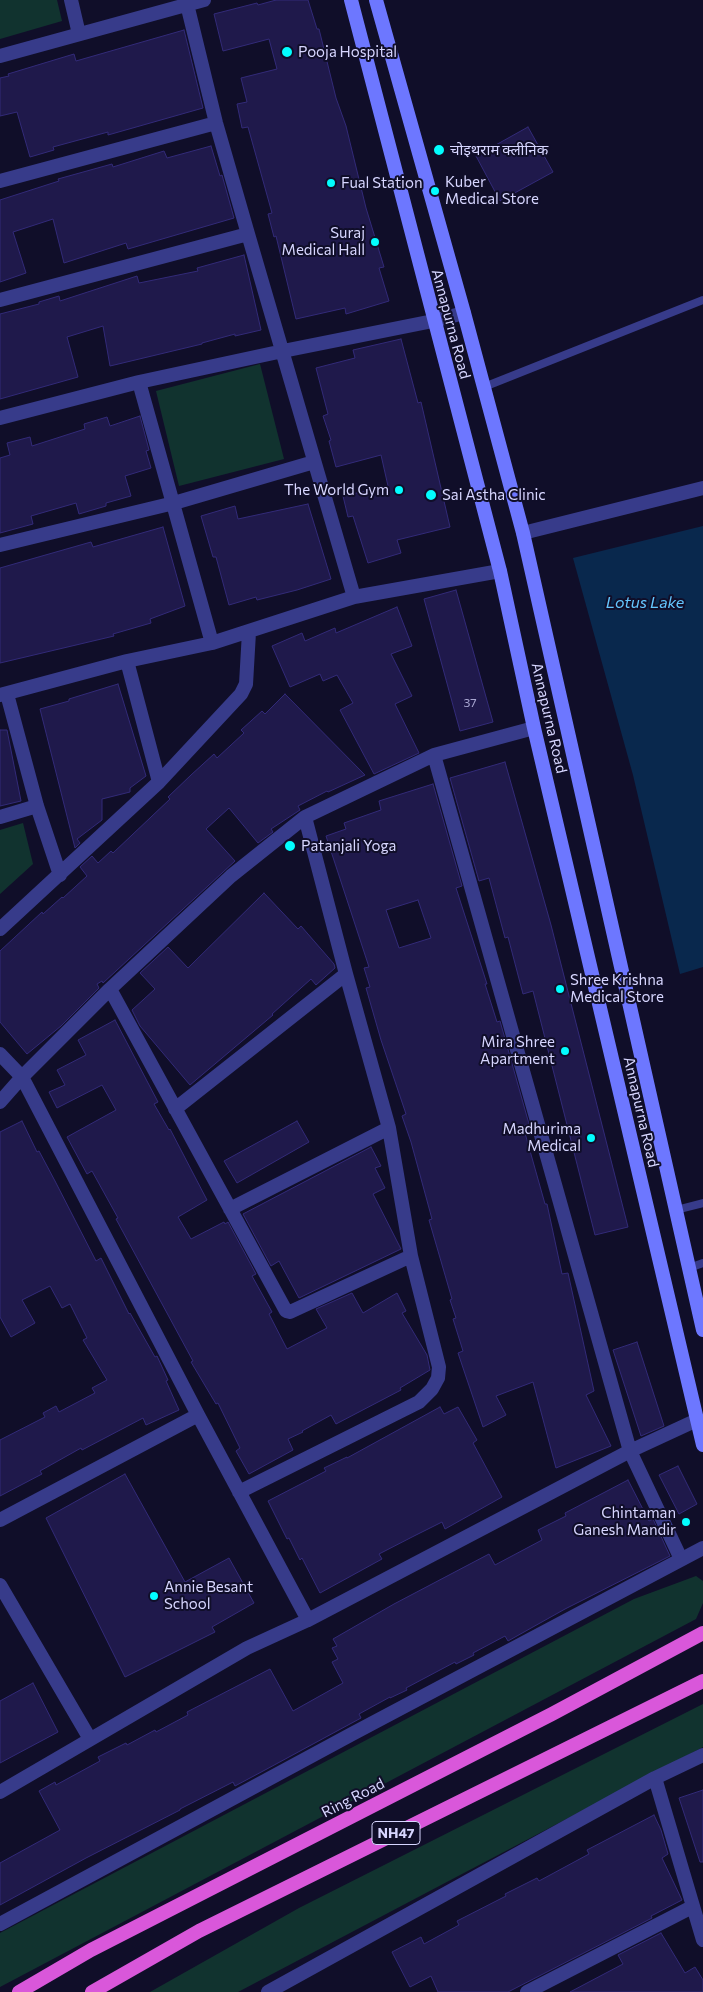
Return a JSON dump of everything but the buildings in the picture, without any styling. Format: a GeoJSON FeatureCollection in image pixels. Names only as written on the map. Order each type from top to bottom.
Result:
{"type":"FeatureCollection","features":[{"type":"Feature","properties":{"kind":"highway","name":"Ring Road"},"geometry":{"type":"LineString","coordinates":[[19,1992],[92,1950],[543,1719],[703,1633]]}},
{"type":"Feature","properties":{"kind":"highway","name":"NH47"},"geometry":{"type":"LineString","coordinates":[[92,1992],[199,1931],[703,1681]]}},
{"type":"Feature","properties":{"kind":"main road","name":"Annapurna Road"},"geometry":{"type":"LineString","coordinates":[[351,0],[500,571],[534,728],[703,1445]]}},
{"type":"Feature","properties":{"kind":"main road","name":"Annapurna Road"},"geometry":{"type":"LineString","coordinates":[[376,0],[464,313],[523,533],[703,1330]]}},
{"type":"Feature","properties":{"kind":"street"},"geometry":{"type":"LineString","coordinates":[[71,0],[79,34]]}},
{"type":"Feature","properties":{"kind":"street"},"geometry":{"type":"LineString","coordinates":[[0,56],[186,2],[204,0]]}},
{"type":"Feature","properties":{"kind":"street"},"geometry":{"type":"LineString","coordinates":[[186,2],[216,123],[354,597]]}},
{"type":"Feature","properties":{"kind":"street"},"geometry":{"type":"LineString","coordinates":[[0,181],[216,123]]}},
{"type":"Feature","properties":{"kind":"street"},"geometry":{"type":"LineString","coordinates":[[0,300],[248,234]]}},
{"type":"Feature","properties":{"kind":"street"},"geometry":{"type":"LineString","coordinates":[[0,418],[139,382],[434,321],[464,313]]}},
{"type":"Feature","properties":{"kind":"street"},"geometry":{"type":"LineString","coordinates":[[139,382],[212,643]]}},
{"type":"Feature","properties":{"kind":"street"},"geometry":{"type":"LineString","coordinates":[[0,545],[174,503],[314,462]]}},
{"type":"Feature","properties":{"kind":"street"},"geometry":{"type":"LineString","coordinates":[[523,533],[703,488]]}},
{"type":"Feature","properties":{"kind":"street"},"geometry":{"type":"LineString","coordinates":[[60,875],[3,694],[128,661],[212,643],[354,597],[500,571]]}},
{"type":"Feature","properties":{"kind":"street"},"geometry":{"type":"LineString","coordinates":[[0,929],[159,782],[241,694],[246,684],[249,632]]}},
{"type":"Feature","properties":{"kind":"street"},"geometry":{"type":"LineString","coordinates":[[128,661],[159,782]]}},
{"type":"Feature","properties":{"kind":"street"},"geometry":{"type":"LineString","coordinates":[[0,1102],[22,1077],[110,989],[232,876],[306,817],[434,755],[534,728]]}},
{"type":"Feature","properties":{"kind":"street"},"geometry":{"type":"LineString","coordinates":[[434,755],[630,1451],[681,1559]]}},
{"type":"Feature","properties":{"kind":"street"},"geometry":{"type":"LineString","coordinates":[[0,817],[37,806]]}},
{"type":"Feature","properties":{"kind":"street"},"geometry":{"type":"LineString","coordinates":[[240,1492],[419,1402],[432,1389],[438,1378],[439,1367],[410,1256],[389,1128],[346,974],[306,817]]}},
{"type":"Feature","properties":{"kind":"street"},"geometry":{"type":"LineString","coordinates":[[175,1109],[346,974]]}},
{"type":"Feature","properties":{"kind":"street"},"geometry":{"type":"LineString","coordinates":[[110,989],[286,1311],[290,1312],[410,1256]]}},
{"type":"Feature","properties":{"kind":"street"},"geometry":{"type":"LineString","coordinates":[[0,1054],[22,1077],[198,1415],[308,1620]]}},
{"type":"Feature","properties":{"kind":"street"},"geometry":{"type":"LineString","coordinates":[[230,1209],[389,1128]]}},
{"type":"Feature","properties":{"kind":"street"},"geometry":{"type":"LineString","coordinates":[[0,1520],[198,1415]]}},
{"type":"Feature","properties":{"kind":"street"},"geometry":{"type":"LineString","coordinates":[[0,1792],[247,1648],[308,1620],[630,1451],[698,1420]]}},
{"type":"Feature","properties":{"kind":"street"},"geometry":{"type":"LineString","coordinates":[[0,1924],[352,1734],[703,1548]]}},
{"type":"Feature","properties":{"kind":"street"},"geometry":{"type":"LineString","coordinates":[[0,1585],[90,1739]]}},
{"type":"Feature","properties":{"kind":"street"},"geometry":{"type":"LineString","coordinates":[[268,1992],[655,1778],[703,1755]]}},
{"type":"Feature","properties":{"kind":"street"},"geometry":{"type":"LineString","coordinates":[[655,1778],[703,1940]]}},
{"type":"Feature","properties":{"kind":"street"},"geometry":{"type":"LineString","coordinates":[[527,1992],[692,1907]]}},
{"type":"Feature","properties":{"kind":"lane"},"geometry":{"type":"LineString","coordinates":[[484,387],[703,300]]}},
{"type":"Feature","properties":{"kind":"lane"},"geometry":{"type":"LineString","coordinates":[[676,1210],[703,1203]]}},
{"type":"Feature","properties":{"kind":"lane"},"geometry":{"type":"LineString","coordinates":[[689,1268],[703,1263]]}},
{"type":"Feature","properties":{"kind":"green space"},"geometry":{"type":"Polygon","coordinates":[[[0,0],[57,0],[62,21],[0,39],[0,0]]]}},
{"type":"Feature","properties":{"kind":"green space"},"geometry":{"type":"Polygon","coordinates":[[[260,364],[284,459],[179,486],[156,391],[260,364]]]}},
{"type":"Feature","properties":{"kind":"green space"},"geometry":{"type":"Polygon","coordinates":[[[23,823],[33,864],[0,894],[0,830],[23,823]]]}},
{"type":"Feature","properties":{"kind":"green space"},"geometry":{"type":"Polygon","coordinates":[[[696,1576],[703,1581],[703,1603],[696,1619],[0,1987],[0,1933],[634,1599],[696,1576]]]}},
{"type":"Feature","properties":{"kind":"green space"},"geometry":{"type":"Polygon","coordinates":[[[703,1704],[703,1747],[238,1992],[150,1992],[299,1908],[703,1704]]]}},
{"type":"Feature","properties":{"kind":"water","name":"Lotus Lake"},"geometry":{"type":"Polygon","coordinates":[[[703,526],[703,967],[680,974],[633,775],[573,558],[703,526]]]}},
{"type":"Feature","properties":{"kind":"place","name":"Pooja Hospital"},"geometry":{"type":"Point","coordinates":[287,52]}},
{"type":"Feature","properties":{"kind":"place","name":"चोइथराम क्लीनिक"},"geometry":{"type":"Point","coordinates":[439,150]}},
{"type":"Feature","properties":{"kind":"place","name":"Fual Station"},"geometry":{"type":"Point","coordinates":[331,183]}},
{"type":"Feature","properties":{"kind":"place","name":"Kuber Medical Store"},"geometry":{"type":"Point","coordinates":[435,191]}},
{"type":"Feature","properties":{"kind":"place","name":"Suraj Medical Hall"},"geometry":{"type":"Point","coordinates":[375,242]}},
{"type":"Feature","properties":{"kind":"place","name":"The World Gym"},"geometry":{"type":"Point","coordinates":[399,490]}},
{"type":"Feature","properties":{"kind":"place","name":"Sai Astha Clinic"},"geometry":{"type":"Point","coordinates":[431,495]}},
{"type":"Feature","properties":{"kind":"place","name":"Patanjali Yoga"},"geometry":{"type":"Point","coordinates":[290,846]}},
{"type":"Feature","properties":{"kind":"place","name":"Shree Krishna Medical Store"},"geometry":{"type":"Point","coordinates":[560,989]}},
{"type":"Feature","properties":{"kind":"place","name":"Mira Shree Apartment"},"geometry":{"type":"Point","coordinates":[565,1051]}},
{"type":"Feature","properties":{"kind":"place","name":"Madhurima Medical"},"geometry":{"type":"Point","coordinates":[591,1138]}},
{"type":"Feature","properties":{"kind":"place","name":"Chintaman Ganesh Mandir"},"geometry":{"type":"Point","coordinates":[686,1522]}},
{"type":"Feature","properties":{"kind":"place","name":"Annie Besant School"},"geometry":{"type":"Point","coordinates":[154,1596]}}]}
